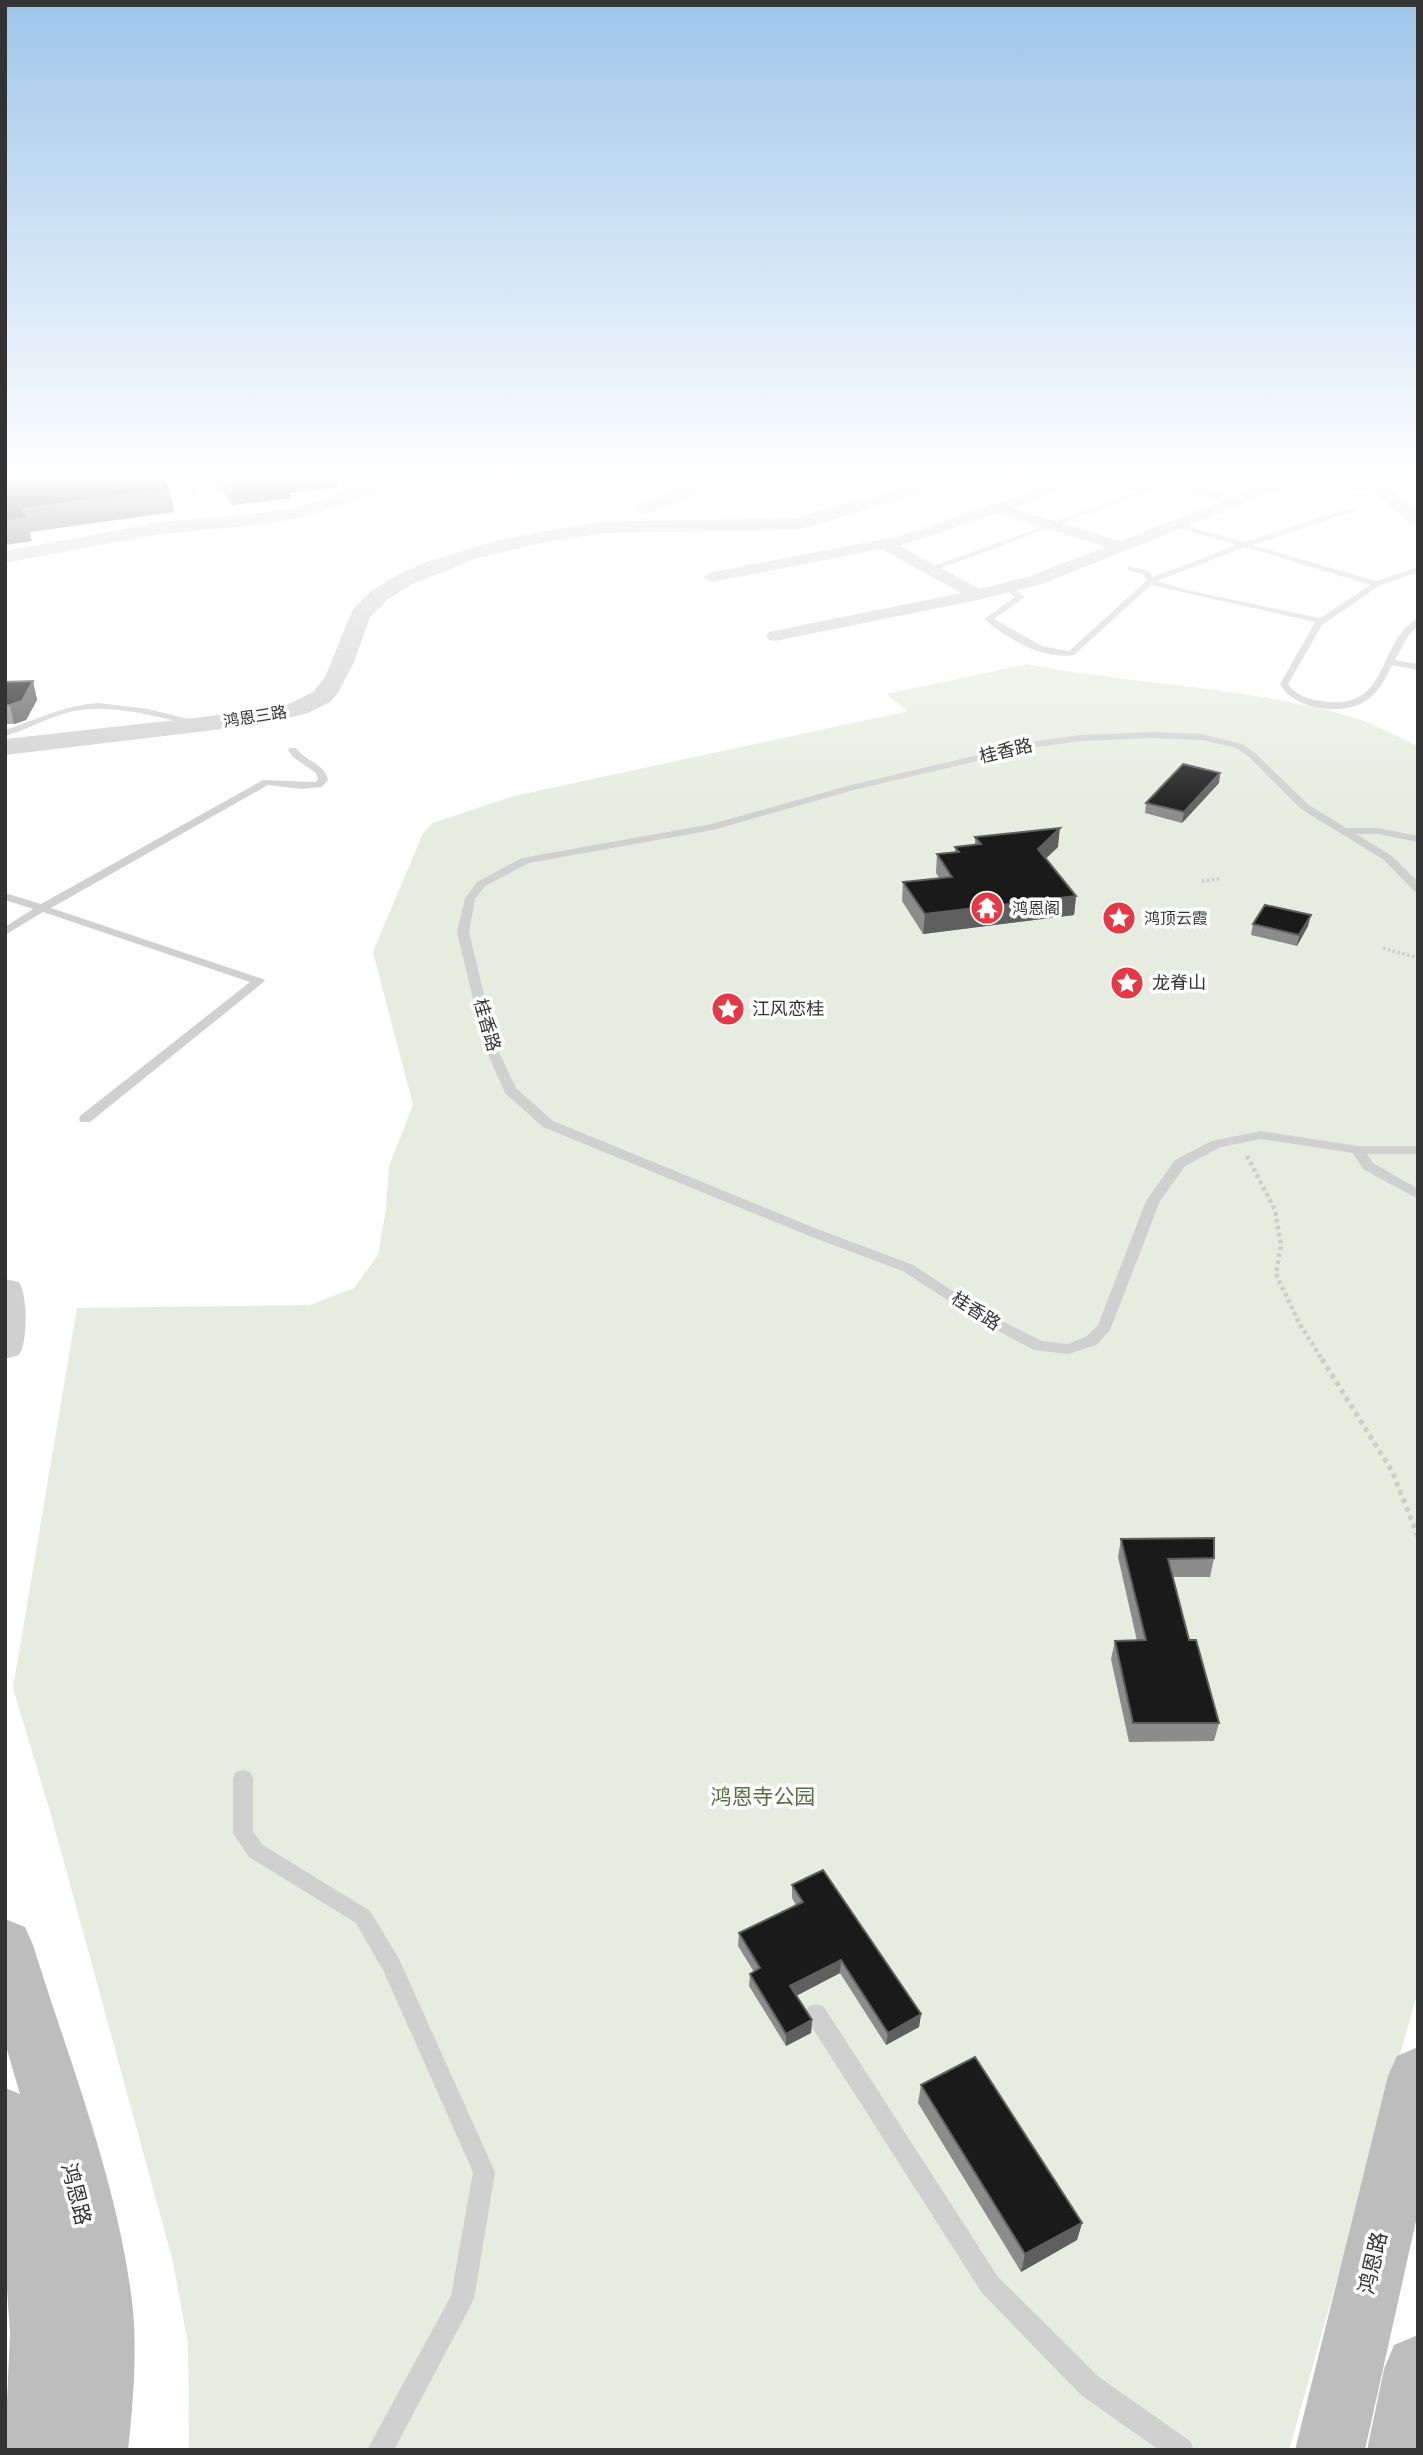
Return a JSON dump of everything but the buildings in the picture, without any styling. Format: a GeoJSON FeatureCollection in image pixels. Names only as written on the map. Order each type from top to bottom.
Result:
{"type":"FeatureCollection","features":[{"type":"Feature","properties":{"kind":"main road","name":"鸿恩路"},"geometry":{"type":"LineString","coordinates":[[5,1945],[78,2194],[98,2292],[100,2393],[93,2450]]}},
{"type":"Feature","properties":{"kind":"main road","name":"鸿恩路"},"geometry":{"type":"LineString","coordinates":[[1330,2450],[1418,2076]]}},
{"type":"Feature","properties":{"kind":"main road"},"geometry":{"type":"LineString","coordinates":[[5,2118],[31,2214],[43,2298],[40,2400],[34,2450]]}},
{"type":"Feature","properties":{"kind":"main road"},"geometry":{"type":"LineString","coordinates":[[1402,2450],[1418,2369]]}},
{"type":"Feature","properties":{"kind":"street","name":"鸿恩三路"},"geometry":{"type":"LineString","coordinates":[[5,747],[264,717],[291,711],[328,691],[336,681],[361,614],[384,594]]}},
{"type":"Feature","properties":{"kind":"street"},"geometry":{"type":"LineString","coordinates":[[775,636],[984,594]]}},
{"type":"Feature","properties":{"kind":"street"},"geometry":{"type":"LineString","coordinates":[[5,1291],[5,1346]]}},
{"type":"Feature","properties":{"kind":"lane"},"geometry":{"type":"LineString","coordinates":[[1016,594],[1021,597],[988,619],[1041,649],[1063,655],[1084,645],[1138,594]]}},
{"type":"Feature","properties":{"kind":"lane"},"geometry":{"type":"LineString","coordinates":[[1193,594],[1321,621]]}},
{"type":"Feature","properties":{"kind":"lane"},"geometry":{"type":"LineString","coordinates":[[1362,594],[1321,621],[1284,684],[1287,691],[1300,699],[1327,706],[1357,705],[1372,696],[1404,633],[1418,620]]}},
{"type":"Feature","properties":{"kind":"lane"},"geometry":{"type":"LineString","coordinates":[[1388,662],[1418,667]]}},
{"type":"Feature","properties":{"kind":"lane"},"geometry":{"type":"LineString","coordinates":[[5,733],[68,709],[97,707],[120,708],[200,723]]}},
{"type":"Feature","properties":{"kind":"lane","name":"桂香路"},"geometry":{"type":"LineString","coordinates":[[1418,889],[1388,858],[1305,807],[1252,755],[1223,740],[1180,735],[1081,738],[1037,744],[851,788],[713,827],[526,860],[481,884],[470,899],[463,932],[491,1048],[510,1090],[548,1124],[812,1232],[908,1268],[1001,1328],[1039,1346],[1068,1349],[1091,1341],[1105,1327],[1153,1201],[1180,1163],[1217,1144],[1262,1135],[1359,1150],[1418,1150]]}},
{"type":"Feature","properties":{"kind":"lane"},"geometry":{"type":"LineString","coordinates":[[5,932],[42,908],[267,782],[318,785],[323,780],[321,772],[293,750]]}},
{"type":"Feature","properties":{"kind":"lane"},"geometry":{"type":"LineString","coordinates":[[1346,831],[1378,831],[1418,839]]}},
{"type":"Feature","properties":{"kind":"lane"},"geometry":{"type":"LineString","coordinates":[[5,896],[260,981],[85,1119]]}},
{"type":"Feature","properties":{"kind":"lane"},"geometry":{"type":"LineString","coordinates":[[1359,1150],[1368,1166],[1418,1195]]}},
{"type":"Feature","properties":{"kind":"lane"},"geometry":{"type":"LineString","coordinates":[[243,1777],[243,1833],[256,1851],[363,1917],[392,1966],[484,2172],[462,2299],[380,2450]]}},
{"type":"Feature","properties":{"kind":"lane"},"geometry":{"type":"LineString","coordinates":[[817,2014],[990,2285],[1090,2386],[1181,2450]]}},
{"type":"Feature","properties":{"kind":"path"},"geometry":{"type":"LineString","coordinates":[[1202,881],[1219,879]]}},
{"type":"Feature","properties":{"kind":"path"},"geometry":{"type":"LineString","coordinates":[[1383,948],[1418,958]]}},
{"type":"Feature","properties":{"kind":"path"},"geometry":{"type":"LineString","coordinates":[[1238,1140],[1275,1210],[1281,1245],[1276,1274],[1299,1323],[1392,1471],[1418,1536]]}},
{"type":"Feature","properties":{"kind":"green space","name":"鸿恩寺公园"},"geometry":{"type":"Polygon","coordinates":[[[1027,664],[1309,706],[1358,719],[1418,746],[1418,1991],[1289,2450],[189,2450],[188,2344],[173,2262],[52,1818],[13,1688],[77,1308],[310,1305],[354,1288],[378,1255],[386,1208],[389,1166],[413,1105],[373,952],[423,833],[433,823],[514,796],[908,711],[886,694],[1027,664]]]}},
{"type":"Feature","properties":{"kind":"place","name":"鸿恩阁"},"geometry":{"type":"Point","coordinates":[987,908]}},
{"type":"Feature","properties":{"kind":"place","name":"鸿顶云霞"},"geometry":{"type":"Point","coordinates":[1119,918]}},
{"type":"Feature","properties":{"kind":"place","name":"龙脊山"},"geometry":{"type":"Point","coordinates":[1127,983]}},
{"type":"Feature","properties":{"kind":"place","name":"江风恋桂"},"geometry":{"type":"Point","coordinates":[728,1009]}}]}
